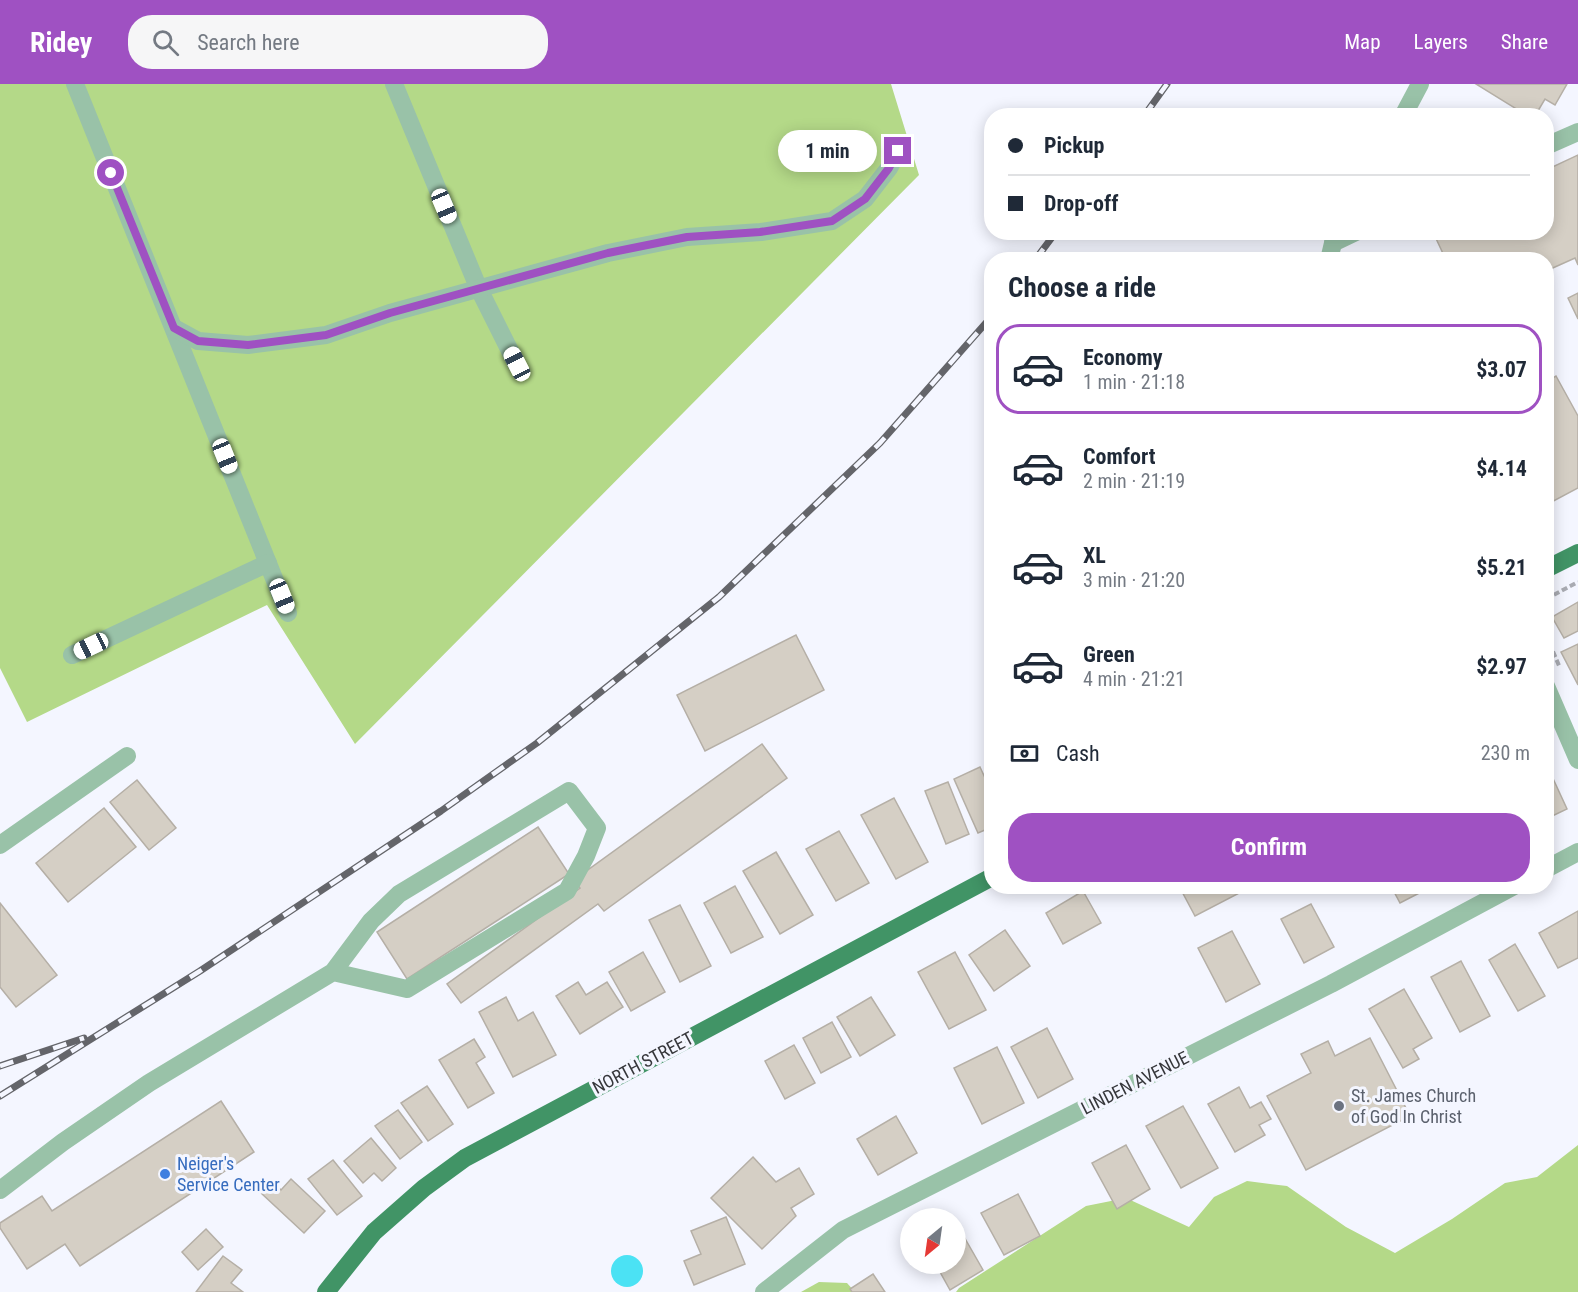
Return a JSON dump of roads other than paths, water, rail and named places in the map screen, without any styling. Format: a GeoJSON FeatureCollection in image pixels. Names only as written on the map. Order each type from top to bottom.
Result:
{"type":"FeatureCollection","features":[{"type":"Feature","properties":{"kind":"main road"},"geometry":{"type":"LineString","coordinates":[[1554,565],[1578,553]]}},
{"type":"Feature","properties":{"kind":"main road","name":"NORTH STREET"},"geometry":{"type":"LineString","coordinates":[[326,1292],[374,1232],[424,1188],[465,1158],[984,881]]}},
{"type":"Feature","properties":{"kind":"street"},"geometry":{"type":"LineString","coordinates":[[75,84],[288,613]]}},
{"type":"Feature","properties":{"kind":"street"},"geometry":{"type":"LineString","coordinates":[[394,84],[478,287],[517,364]]}},
{"type":"Feature","properties":{"kind":"street"},"geometry":{"type":"LineString","coordinates":[[1407,108],[1420,84]]}},
{"type":"Feature","properties":{"kind":"street"},"geometry":{"type":"LineString","coordinates":[[1554,142],[1578,132]]}},
{"type":"Feature","properties":{"kind":"street"},"geometry":{"type":"LineString","coordinates":[[174,328],[198,341],[248,345],[326,335],[478,287],[608,253],[687,237],[760,232],[832,221],[865,199],[889,168],[898,151]]}},
{"type":"Feature","properties":{"kind":"street"},"geometry":{"type":"LineString","coordinates":[[72,656],[268,563]]}},
{"type":"Feature","properties":{"kind":"street"},"geometry":{"type":"LineString","coordinates":[[1554,704],[1578,760]]}},
{"type":"Feature","properties":{"kind":"street"},"geometry":{"type":"LineString","coordinates":[[0,846],[127,756]]}},
{"type":"Feature","properties":{"kind":"street"},"geometry":{"type":"LineString","coordinates":[[0,1190],[63,1142],[149,1083],[333,972],[371,921],[399,894],[569,791],[597,828],[586,856],[567,891],[407,989],[333,972]]}},
{"type":"Feature","properties":{"kind":"street"},"geometry":{"type":"LineString","coordinates":[[1554,865],[1578,852]]}},
{"type":"Feature","properties":{"kind":"street","name":"LINDEN AVENUE"},"geometry":{"type":"LineString","coordinates":[[764,1292],[843,1230],[1331,984],[1499,894]]}},
{"type":"Feature","properties":{"kind":"water"},"geometry":{"type":"Polygon","coordinates":[[[627,1255],[639,1259],[643,1271],[639,1283],[627,1287],[615,1283],[611,1271],[615,1259],[627,1255]]]}},
{"type":"Feature","properties":{"kind":"railway"},"geometry":{"type":"LineString","coordinates":[[1150,108],[1167,84]]}},
{"type":"Feature","properties":{"kind":"railway"},"geometry":{"type":"LineString","coordinates":[[1041,252],[1050,240]]}},
{"type":"Feature","properties":{"kind":"railway"},"geometry":{"type":"LineString","coordinates":[[0,1096],[200,971],[441,811],[537,743],[719,597],[880,443],[984,325]]}},
{"type":"Feature","properties":{"kind":"railway"},"geometry":{"type":"LineString","coordinates":[[0,1066],[84,1038]]}},
{"type":"Feature","properties":{"kind":"place","name":"St. James Church of God In Christ"},"geometry":{"type":"Point","coordinates":[1339,1106]}},
{"type":"Feature","properties":{"kind":"place","name":"Neiger's Service Center"},"geometry":{"type":"Point","coordinates":[165,1174]}}]}
